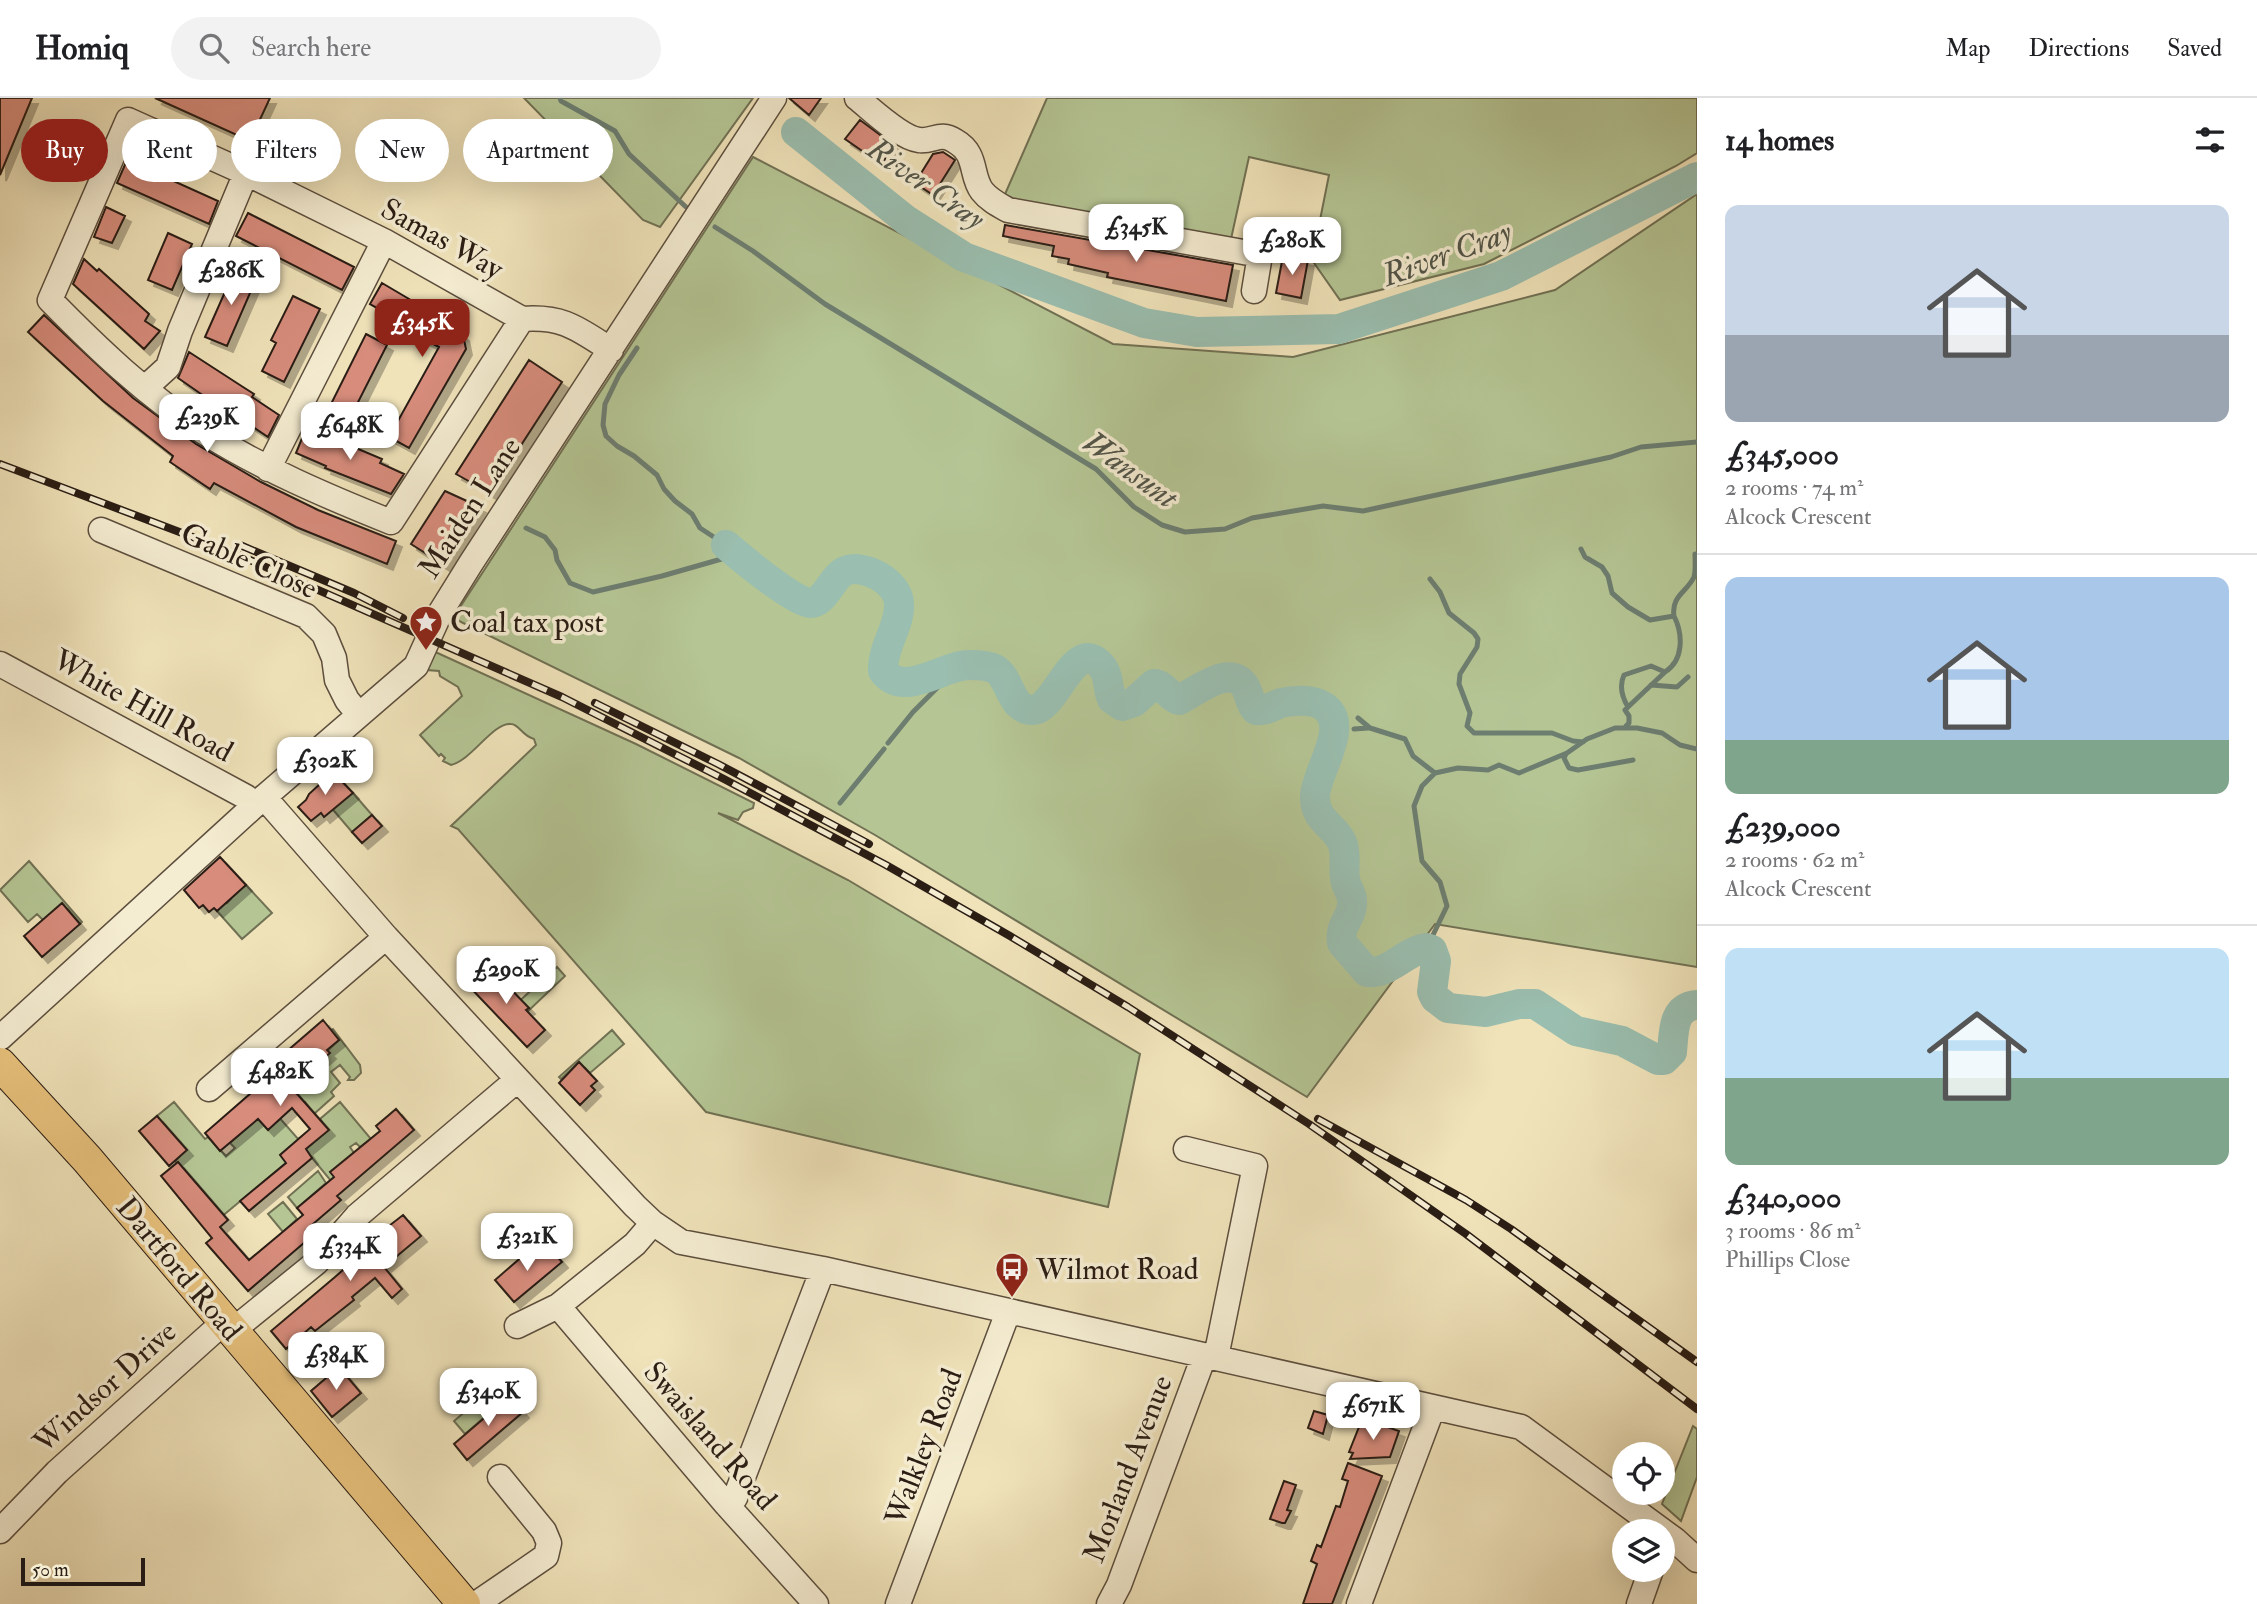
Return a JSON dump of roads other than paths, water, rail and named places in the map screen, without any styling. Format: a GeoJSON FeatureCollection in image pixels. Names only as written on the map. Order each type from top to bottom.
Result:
{"type":"FeatureCollection","features":[{"type":"Feature","properties":{"kind":"main road","name":"Dartford Road"},"geometry":{"type":"LineString","coordinates":[[0,1064],[87,1159],[464,1604]]}},
{"type":"Feature","properties":{"kind":"street","name":"Maiden Lane"},"geometry":{"type":"LineString","coordinates":[[0,1038],[260,801],[416,666],[440,613],[774,98]]}},
{"type":"Feature","properties":{"kind":"street"},"geometry":{"type":"LineString","coordinates":[[857,98],[909,137],[921,141],[937,136],[956,141],[971,157],[982,190],[992,201],[1008,210],[1260,255],[1254,291]]}},
{"type":"Feature","properties":{"kind":"street","name":"Samas Way"},"geometry":{"type":"LineString","coordinates":[[145,388],[93,343],[50,300],[128,120],[231,166]]}},
{"type":"Feature","properties":{"kind":"street"},"geometry":{"type":"LineString","coordinates":[[243,182],[180,331],[168,367],[145,388],[202,431],[268,469],[391,522],[522,319]]}},
{"type":"Feature","properties":{"kind":"street","name":"Samas Way"},"geometry":{"type":"LineString","coordinates":[[265,182],[384,241],[522,319],[547,317],[575,327],[611,350]]}},
{"type":"Feature","properties":{"kind":"street"},"geometry":{"type":"LineString","coordinates":[[268,469],[384,241]]}},
{"type":"Feature","properties":{"kind":"street","name":"Gable Close"},"geometry":{"type":"LineString","coordinates":[[101,530],[306,616],[324,634],[334,658],[337,680],[347,700],[359,715]]}},
{"type":"Feature","properties":{"kind":"street","name":"White Hill Road"},"geometry":{"type":"LineString","coordinates":[[0,664],[237,793],[260,801]]}},
{"type":"Feature","properties":{"kind":"street"},"geometry":{"type":"LineString","coordinates":[[260,801],[653,1223],[681,1242],[822,1269],[1521,1427],[1634,1519]]}},
{"type":"Feature","properties":{"kind":"street"},"geometry":{"type":"LineString","coordinates":[[209,1090],[386,937]]}},
{"type":"Feature","properties":{"kind":"street","name":"Windsor Drive"},"geometry":{"type":"LineString","coordinates":[[0,1531],[57,1472],[228,1327],[317,1262],[357,1216],[517,1080]]}},
{"type":"Feature","properties":{"kind":"street","name":"Morland Avenue"},"geometry":{"type":"LineString","coordinates":[[1109,1604],[1210,1357],[1255,1167],[1186,1149]]}},
{"type":"Feature","properties":{"kind":"street"},"geometry":{"type":"LineString","coordinates":[[517,1326],[558,1306],[635,1244],[653,1223]]}},
{"type":"Feature","properties":{"kind":"street"},"geometry":{"type":"LineString","coordinates":[[726,1504],[735,1498],[822,1269]]}},
{"type":"Feature","properties":{"kind":"street","name":"Swaisland Road"},"geometry":{"type":"LineString","coordinates":[[558,1306],[726,1504],[816,1604]]}},
{"type":"Feature","properties":{"kind":"street","name":"Walkley Road"},"geometry":{"type":"LineString","coordinates":[[898,1604],[1008,1312]]}},
{"type":"Feature","properties":{"kind":"street"},"geometry":{"type":"LineString","coordinates":[[1359,1604],[1433,1407]]}},
{"type":"Feature","properties":{"kind":"street"},"geometry":{"type":"LineString","coordinates":[[476,1604],[546,1556],[549,1543],[544,1531],[499,1477]]}},
{"type":"Feature","properties":{"kind":"street"},"geometry":{"type":"LineString","coordinates":[[1675,1550],[1697,1560]]}},
{"type":"Feature","properties":{"kind":"street"},"geometry":{"type":"LineString","coordinates":[[1639,1604],[1647,1582]]}},
{"type":"Feature","properties":{"kind":"waterway","name":"Wansunt"},"geometry":{"type":"LineString","coordinates":[[560,98],[615,131],[629,154],[686,207]]}},
{"type":"Feature","properties":{"kind":"waterway","name":"River Cray"},"geometry":{"type":"LineString","coordinates":[[796,132],[906,220],[964,257],[1144,323],[1197,332],[1339,329],[1501,276],[1697,177]]}},
{"type":"Feature","properties":{"kind":"waterway","name":"Wansunt"},"geometry":{"type":"LineString","coordinates":[[715,227],[753,251],[825,304],[1096,469],[1134,507],[1162,525],[1185,532],[1225,529],[1252,518],[1323,506],[1363,511],[1611,457],[1641,447],[1697,442]]}},
{"type":"Feature","properties":{"kind":"waterway"},"geometry":{"type":"LineString","coordinates":[[637,348],[619,375],[605,404],[603,425],[606,436],[657,475],[664,489],[692,514],[700,528],[726,545]]}},
{"type":"Feature","properties":{"kind":"waterway"},"geometry":{"type":"LineString","coordinates":[[526,528],[545,537],[555,550],[557,560],[570,583],[593,592],[732,556],[741,558]]}},
{"type":"Feature","properties":{"kind":"waterway"},"geometry":{"type":"LineString","coordinates":[[726,545],[780,588],[810,603],[820,599],[845,571],[861,570],[879,576],[893,588],[899,603],[895,628],[885,653],[883,671],[892,679],[902,682],[959,666],[989,667],[1000,673],[1020,705],[1033,710],[1050,698],[1075,665],[1084,659],[1093,659],[1105,672],[1112,699],[1122,706],[1134,702],[1154,684],[1179,700],[1213,681],[1230,677],[1238,679],[1244,685],[1256,710],[1297,701],[1314,702],[1323,706],[1331,714],[1334,724],[1330,748],[1317,786],[1316,805],[1322,818],[1340,839],[1344,850],[1345,878],[1352,900],[1350,913],[1342,930],[1342,943],[1367,972],[1390,967],[1411,953],[1426,948],[1432,950],[1436,961],[1432,992],[1435,998],[1448,1008],[1486,1012],[1519,1004],[1535,1004],[1576,1031],[1622,1041],[1658,1060],[1664,1060],[1672,1052],[1674,1029],[1679,1015],[1683,1010],[1697,1005]]}},
{"type":"Feature","properties":{"kind":"waterway"},"geometry":{"type":"LineString","coordinates":[[1581,549],[1585,557],[1602,567],[1608,576],[1612,593],[1628,607],[1650,620],[1674,616],[1679,631],[1679,654],[1665,672],[1651,666],[1624,675],[1622,691],[1628,707],[1625,710],[1629,716],[1626,726]]}},
{"type":"Feature","properties":{"kind":"waterway"},"geometry":{"type":"LineString","coordinates":[[1674,616],[1677,599],[1694,577],[1695,554]]}},
{"type":"Feature","properties":{"kind":"waterway"},"geometry":{"type":"LineString","coordinates":[[1430,579],[1440,592],[1449,613],[1478,639],[1477,647],[1460,674],[1459,684],[1470,713],[1467,726],[1474,733],[1552,733],[1583,742]]}},
{"type":"Feature","properties":{"kind":"waterway"},"geometry":{"type":"LineString","coordinates":[[888,743],[953,668]]}},
{"type":"Feature","properties":{"kind":"waterway"},"geometry":{"type":"LineString","coordinates":[[1628,707],[1665,672]]}},
{"type":"Feature","properties":{"kind":"waterway"},"geometry":{"type":"LineString","coordinates":[[1651,685],[1677,687],[1688,677]]}},
{"type":"Feature","properties":{"kind":"waterway"},"geometry":{"type":"LineString","coordinates":[[1358,718],[1370,728],[1405,739],[1413,756],[1435,773]]}},
{"type":"Feature","properties":{"kind":"waterway"},"geometry":{"type":"LineString","coordinates":[[1354,729],[1368,728]]}},
{"type":"Feature","properties":{"kind":"waterway"},"geometry":{"type":"LineString","coordinates":[[1432,937],[1447,906],[1440,882],[1422,861],[1414,806],[1422,786],[1435,773],[1458,768],[1488,770],[1499,765],[1519,773],[1567,753],[1587,739],[1615,728],[1637,728],[1662,733],[1680,745],[1697,749]]}},
{"type":"Feature","properties":{"kind":"waterway"},"geometry":{"type":"LineString","coordinates":[[840,803],[884,749]]}},
{"type":"Feature","properties":{"kind":"waterway"},"geometry":{"type":"LineString","coordinates":[[1566,754],[1564,758],[1569,768],[1578,770],[1633,760]]}},
{"type":"Feature","properties":{"kind":"railway"},"geometry":{"type":"LineString","coordinates":[[0,464],[227,550],[562,697],[886,865],[1128,1007],[1309,1124],[1466,1234],[1697,1409]]}},
{"type":"Feature","properties":{"kind":"railway"},"geometry":{"type":"LineString","coordinates":[[240,545],[354,593],[403,618]]}},
{"type":"Feature","properties":{"kind":"railway"},"geometry":{"type":"LineString","coordinates":[[595,703],[869,844]]}},
{"type":"Feature","properties":{"kind":"railway"},"geometry":{"type":"LineString","coordinates":[[1318,1119],[1466,1200],[1697,1362]]}},
{"type":"Feature","properties":{"kind":"place","name":"Coal tax post"},"geometry":{"type":"Point","coordinates":[426,652]}},
{"type":"Feature","properties":{"kind":"place","name":"Wilmot Road"},"geometry":{"type":"Point","coordinates":[1012,1299]}}]}
